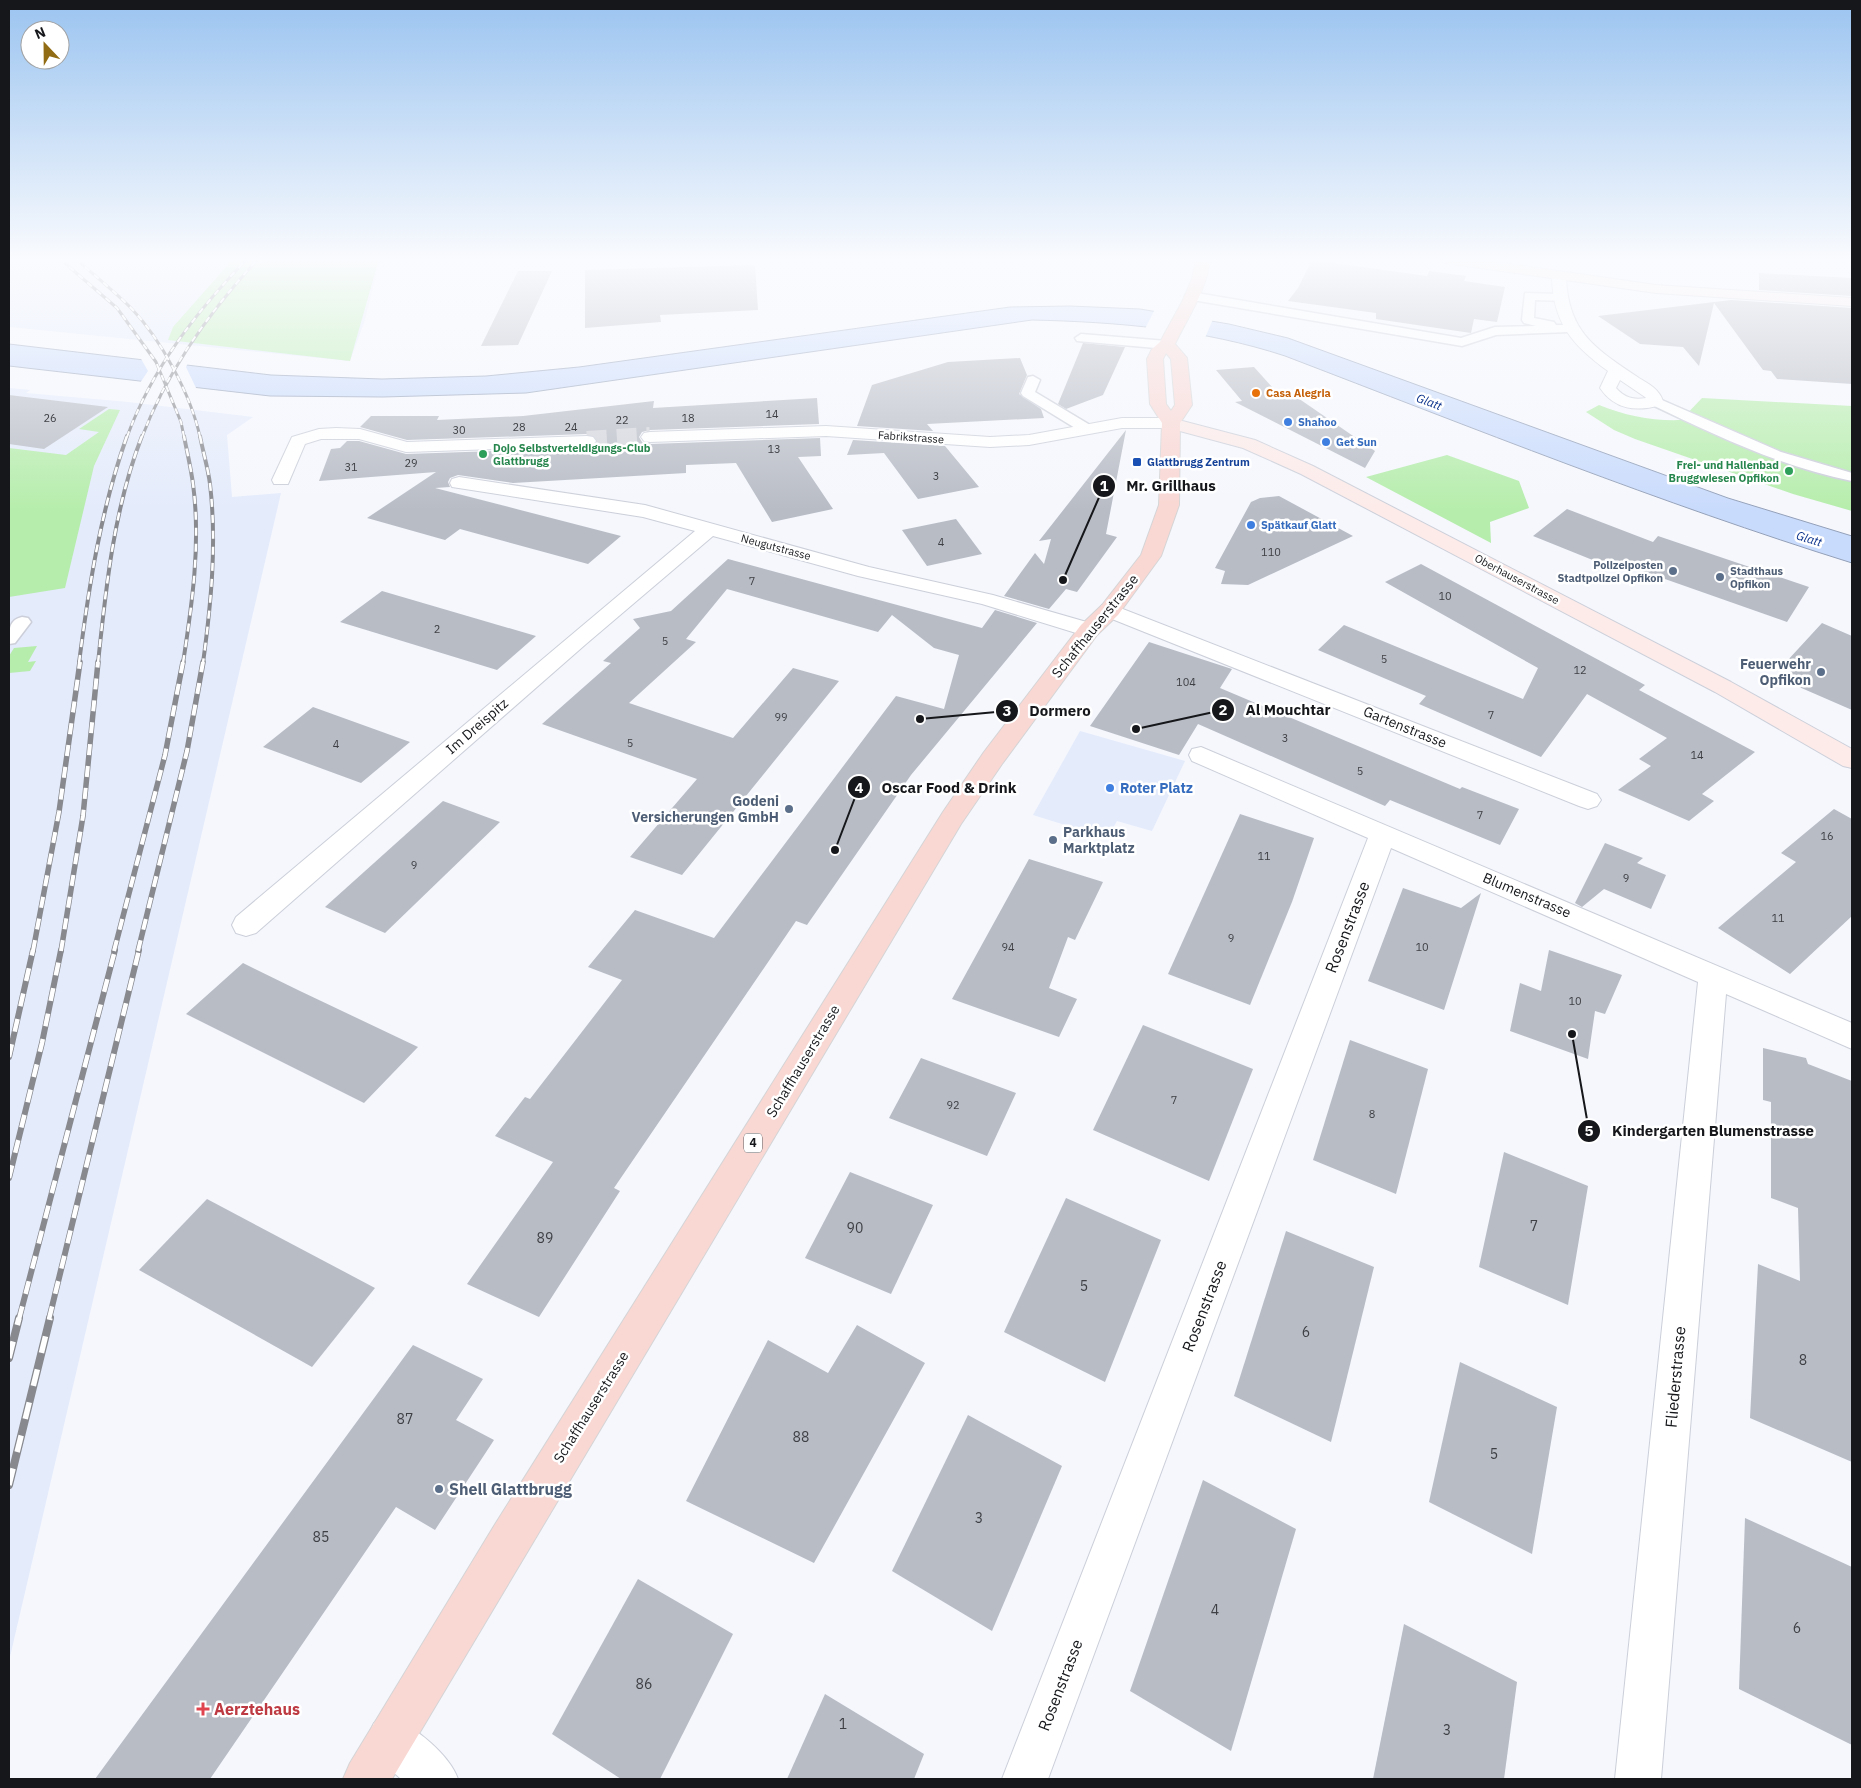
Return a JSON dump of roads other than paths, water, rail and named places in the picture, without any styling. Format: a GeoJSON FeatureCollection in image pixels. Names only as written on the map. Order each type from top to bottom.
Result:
{"type":"FeatureCollection","features":[{"type":"Feature","properties":{"kind":"main road"},"geometry":{"type":"LineString","coordinates":[[1168,343],[1179,358],[1184,405],[1171,423],[1158,404],[1155,359],[1158,352],[1168,343]]}},
{"type":"Feature","properties":{"kind":"main road","name":"Schaffhauserstrasse"},"geometry":{"type":"LineString","coordinates":[[366,1779],[952,818],[993,758],[1151,556],[1169,505],[1171,423]]}},
{"type":"Feature","properties":{"kind":"street"},"geometry":{"type":"LineString","coordinates":[[1580,342],[1616,371],[1653,394],[1655,401],[1646,404],[1631,404],[1611,395],[1608,388],[1616,371]]}},
{"type":"Feature","properties":{"kind":"street","name":"Fabrikstrasse"},"geometry":{"type":"LineString","coordinates":[[650,437],[826,431],[990,442],[1029,440],[1085,428],[1122,423],[1171,423]]}},
{"type":"Feature","properties":{"kind":"street","name":"Oberhauserstrasse"},"geometry":{"type":"LineString","coordinates":[[1171,423],[1249,444],[1306,470],[1731,691],[1852,760]]}},
{"type":"Feature","properties":{"kind":"street"},"geometry":{"type":"LineString","coordinates":[[280,480],[298,441],[319,434],[360,434],[406,447],[587,441]]}},
{"type":"Feature","properties":{"kind":"street","name":"Neugutstrasse"},"geometry":{"type":"LineString","coordinates":[[459,483],[645,511],[865,572],[986,599],[1055,618],[1100,620]]}},
{"type":"Feature","properties":{"kind":"street","name":"Im Dreispitz"},"geometry":{"type":"LineString","coordinates":[[246,925],[578,639],[710,529]]}},
{"type":"Feature","properties":{"kind":"street","name":"Gartenstrasse"},"geometry":{"type":"LineString","coordinates":[[1100,620],[1588,800]]}},
{"type":"Feature","properties":{"kind":"street","name":"Blumenstrasse"},"geometry":{"type":"LineString","coordinates":[[1202,756],[1852,1036]]}},
{"type":"Feature","properties":{"kind":"street","name":"Rosenstrasse"},"geometry":{"type":"LineString","coordinates":[[1025,1779],[1383,833]]}},
{"type":"Feature","properties":{"kind":"street","name":"Fliederstrasse"},"geometry":{"type":"LineString","coordinates":[[1638,1779],[1713,975]]}},
{"type":"Feature","properties":{"kind":"street"},"geometry":{"type":"LineString","coordinates":[[390,1739],[435,1779]]}},
{"type":"Feature","properties":{"kind":"lane"},"geometry":{"type":"LineString","coordinates":[[1158,342],[1168,343]]}},
{"type":"Feature","properties":{"kind":"lane"},"geometry":{"type":"LineString","coordinates":[[1033,380],[1028,393],[1085,428]]}},
{"type":"Feature","properties":{"kind":"lane"},"geometry":{"type":"LineString","coordinates":[[1655,401],[1787,459],[1852,477]]}},
{"type":"Feature","properties":{"kind":"lane"},"geometry":{"type":"LineString","coordinates":[[9,639],[22,622]]}},
{"type":"Feature","properties":{"kind":"water"},"geometry":{"type":"Polygon","coordinates":[[[755,342],[876,342],[526,393],[383,397],[270,396],[9,366],[9,344],[271,375],[382,379],[486,376],[579,367],[755,342]]]}},
{"type":"Feature","properties":{"kind":"water","name":"Glatt"},"geometry":{"type":"Polygon","coordinates":[[[1236,342],[1300,342],[1728,498],[1852,536],[1852,563],[1638,490],[1285,356],[1236,342]]]}},
{"type":"Feature","properties":{"kind":"tunnel"},"geometry":{"type":"LineString","coordinates":[[587,441],[650,437]]}},
{"type":"Feature","properties":{"kind":"railway"},"geometry":{"type":"LineString","coordinates":[[142,342],[159,370]]}},
{"type":"Feature","properties":{"kind":"railway"},"geometry":{"type":"LineString","coordinates":[[158,342],[167,357]]}},
{"type":"Feature","properties":{"kind":"railway"},"geometry":{"type":"LineString","coordinates":[[167,357],[178,342]]}},
{"type":"Feature","properties":{"kind":"railway"},"geometry":{"type":"LineString","coordinates":[[174,370],[191,342]]}},
{"type":"Feature","properties":{"kind":"railway"},"geometry":{"type":"LineString","coordinates":[[159,370],[167,357]]}},
{"type":"Feature","properties":{"kind":"railway"},"geometry":{"type":"LineString","coordinates":[[167,357],[174,370]]}},
{"type":"Feature","properties":{"kind":"railway"},"geometry":{"type":"LineString","coordinates":[[127,437],[149,387],[159,370]]}},
{"type":"Feature","properties":{"kind":"railway"},"geometry":{"type":"LineString","coordinates":[[159,370],[166,385]]}},
{"type":"Feature","properties":{"kind":"railway"},"geometry":{"type":"LineString","coordinates":[[166,385],[174,370]]}},
{"type":"Feature","properties":{"kind":"railway"},"geometry":{"type":"LineString","coordinates":[[174,370],[190,403],[200,437]]}},
{"type":"Feature","properties":{"kind":"railway"},"geometry":{"type":"LineString","coordinates":[[142,437],[166,385]]}},
{"type":"Feature","properties":{"kind":"railway"},"geometry":{"type":"LineString","coordinates":[[166,385],[181,422],[184,437]]}},
{"type":"Feature","properties":{"kind":"railway"},"geometry":{"type":"LineString","coordinates":[[79,663],[87,605],[103,519],[127,436]]}},
{"type":"Feature","properties":{"kind":"railway"},"geometry":{"type":"LineString","coordinates":[[98,663],[112,548],[124,491],[142,436]]}},
{"type":"Feature","properties":{"kind":"railway"},"geometry":{"type":"LineString","coordinates":[[183,663],[196,551],[193,484],[184,436]]}},
{"type":"Feature","properties":{"kind":"railway"},"geometry":{"type":"LineString","coordinates":[[200,436],[210,484],[213,529],[211,596],[203,663]]}},
{"type":"Feature","properties":{"kind":"railway"},"geometry":{"type":"LineString","coordinates":[[33,951],[59,812],[80,662]]}},
{"type":"Feature","properties":{"kind":"railway"},"geometry":{"type":"LineString","coordinates":[[61,951],[83,816],[98,662]]}},
{"type":"Feature","properties":{"kind":"railway"},"geometry":{"type":"LineString","coordinates":[[114,951],[165,755],[183,662]]}},
{"type":"Feature","properties":{"kind":"railway"},"geometry":{"type":"LineString","coordinates":[[138,951],[187,751],[203,662]]}},
{"type":"Feature","properties":{"kind":"railway"},"geometry":{"type":"LineString","coordinates":[[9,1057],[33,950]]}},
{"type":"Feature","properties":{"kind":"railway"},"geometry":{"type":"LineString","coordinates":[[9,1178],[42,1043],[61,950]]}},
{"type":"Feature","properties":{"kind":"railway"},"geometry":{"type":"LineString","coordinates":[[19,1319],[115,950]]}},
{"type":"Feature","properties":{"kind":"railway"},"geometry":{"type":"LineString","coordinates":[[49,1319],[139,950]]}},
{"type":"Feature","properties":{"kind":"railway"},"geometry":{"type":"LineString","coordinates":[[9,1358],[19,1318]]}},
{"type":"Feature","properties":{"kind":"railway"},"geometry":{"type":"LineString","coordinates":[[9,1485],[50,1318]]}},
{"type":"Feature","properties":{"kind":"place","name":"Casa Alegria"},"geometry":{"type":"Point","coordinates":[1256,393]}},
{"type":"Feature","properties":{"kind":"place","name":"Shahoo"},"geometry":{"type":"Point","coordinates":[1288,422]}},
{"type":"Feature","properties":{"kind":"place","name":"Get Sun"},"geometry":{"type":"Point","coordinates":[1326,442]}},
{"type":"Feature","properties":{"kind":"place","name":"Dojo Selbstverteidigungs-Club Glattbrugg"},"geometry":{"type":"Point","coordinates":[483,454]}},
{"type":"Feature","properties":{"kind":"place","name":"Glattbrugg Zentrum"},"geometry":{"type":"Point","coordinates":[1137,462]}},
{"type":"Feature","properties":{"kind":"place","name":"Frei- und Hallenbad Bruggwiesen Opfikon"},"geometry":{"type":"Point","coordinates":[1789,471]}},
{"type":"Feature","properties":{"kind":"place","name":"Spätkauf Glatt"},"geometry":{"type":"Point","coordinates":[1251,525]}},
{"type":"Feature","properties":{"kind":"place","name":"Polizeiposten Stadtpolizei Opfikon"},"geometry":{"type":"Point","coordinates":[1673,571]}},
{"type":"Feature","properties":{"kind":"place","name":"Stadthaus Opfikon"},"geometry":{"type":"Point","coordinates":[1720,577]}},
{"type":"Feature","properties":{"kind":"place","name":"Mr. Grillhaus"},"geometry":{"type":"Point","coordinates":[1063,580]}},
{"type":"Feature","properties":{"kind":"place","name":"Feuerwehr Opfikon"},"geometry":{"type":"Point","coordinates":[1821,672]}},
{"type":"Feature","properties":{"kind":"place","name":"Dormero"},"geometry":{"type":"Point","coordinates":[920,719]}},
{"type":"Feature","properties":{"kind":"place","name":"Al Mouchtar"},"geometry":{"type":"Point","coordinates":[1136,729]}},
{"type":"Feature","properties":{"kind":"place","name":"Roter Platz"},"geometry":{"type":"Point","coordinates":[1110,788]}},
{"type":"Feature","properties":{"kind":"place","name":"Godeni Versicherungen GmbH"},"geometry":{"type":"Point","coordinates":[789,809]}},
{"type":"Feature","properties":{"kind":"place","name":"Parkhaus Marktplatz"},"geometry":{"type":"Point","coordinates":[1053,840]}},
{"type":"Feature","properties":{"kind":"place","name":"Oscar Food & Drink"},"geometry":{"type":"Point","coordinates":[835,850]}},
{"type":"Feature","properties":{"kind":"place","name":"Kindergarten Blumenstrasse"},"geometry":{"type":"Point","coordinates":[1572,1034]}},
{"type":"Feature","properties":{"kind":"place","name":"Shell Glattbrugg"},"geometry":{"type":"Point","coordinates":[439,1489]}},
{"type":"Feature","properties":{"kind":"place","name":"Aerztehaus"},"geometry":{"type":"Point","coordinates":[203,1709]}}]}
